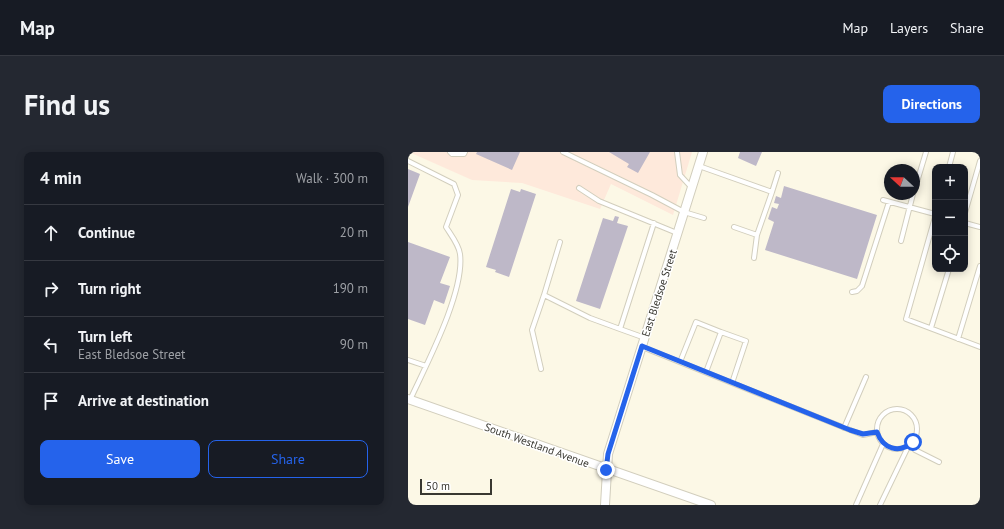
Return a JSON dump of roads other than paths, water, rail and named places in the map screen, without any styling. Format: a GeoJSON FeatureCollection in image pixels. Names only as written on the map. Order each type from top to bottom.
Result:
{"type":"FeatureCollection","features":[{"type":"Feature","properties":{"kind":"street","name":"East Bledsoe Street"},"geometry":{"type":"LineString","coordinates":[[605,505],[608,454],[704,152]]}},
{"type":"Feature","properties":{"kind":"street","name":"South Westland Avenue"},"geometry":{"type":"LineString","coordinates":[[409,400],[606,470],[712,505]]}},
{"type":"Feature","properties":{"kind":"lane"},"geometry":{"type":"LineString","coordinates":[[450,152],[452,154],[464,154],[465,152]]}},
{"type":"Feature","properties":{"kind":"lane"},"geometry":{"type":"LineString","coordinates":[[563,152],[684,212],[704,218]]}},
{"type":"Feature","properties":{"kind":"lane"},"geometry":{"type":"LineString","coordinates":[[677,152],[680,175],[692,188]]}},
{"type":"Feature","properties":{"kind":"lane"},"geometry":{"type":"LineString","coordinates":[[920,172],[926,152]]}},
{"type":"Feature","properties":{"kind":"lane"},"geometry":{"type":"LineString","coordinates":[[950,164],[953,152]]}},
{"type":"Feature","properties":{"kind":"lane"},"geometry":{"type":"LineString","coordinates":[[408,161],[454,184],[458,195],[446,227],[460,253],[460,271],[440,338],[409,400]]}},
{"type":"Feature","properties":{"kind":"lane"},"geometry":{"type":"LineString","coordinates":[[968,203],[980,161]]}},
{"type":"Feature","properties":{"kind":"lane"},"geometry":{"type":"LineString","coordinates":[[699,166],[772,192]]}},
{"type":"Feature","properties":{"kind":"lane"},"geometry":{"type":"LineString","coordinates":[[754,258],[757,235],[778,173]]}},
{"type":"Feature","properties":{"kind":"lane"},"geometry":{"type":"LineString","coordinates":[[579,188],[599,201],[678,233]]}},
{"type":"Feature","properties":{"kind":"lane"},"geometry":{"type":"LineString","coordinates":[[883,200],[932,215]]}},
{"type":"Feature","properties":{"kind":"lane"},"geometry":{"type":"LineString","coordinates":[[900,240],[912,200]]}},
{"type":"Feature","properties":{"kind":"lane"},"geometry":{"type":"LineString","coordinates":[[852,292],[857,291],[862,286],[889,202]]}},
{"type":"Feature","properties":{"kind":"lane"},"geometry":{"type":"LineString","coordinates":[[620,329],[654,223]]}},
{"type":"Feature","properties":{"kind":"lane"},"geometry":{"type":"LineString","coordinates":[[968,224],[980,228]]}},
{"type":"Feature","properties":{"kind":"lane"},"geometry":{"type":"LineString","coordinates":[[932,227],[906,319],[980,347]]}},
{"type":"Feature","properties":{"kind":"lane"},"geometry":{"type":"LineString","coordinates":[[734,228],[757,235]]}},
{"type":"Feature","properties":{"kind":"lane"},"geometry":{"type":"LineString","coordinates":[[541,369],[532,330],[560,242]]}},
{"type":"Feature","properties":{"kind":"lane"},"geometry":{"type":"LineString","coordinates":[[958,339],[980,266]]}},
{"type":"Feature","properties":{"kind":"lane"},"geometry":{"type":"LineString","coordinates":[[931,328],[948,272]]}},
{"type":"Feature","properties":{"kind":"lane"},"geometry":{"type":"LineString","coordinates":[[544,295],[590,318],[644,338]]}},
{"type":"Feature","properties":{"kind":"lane"},"geometry":{"type":"LineString","coordinates":[[680,362],[696,322],[746,341],[732,383]]}},
{"type":"Feature","properties":{"kind":"lane"},"geometry":{"type":"LineString","coordinates":[[706,372],[721,332]]}},
{"type":"Feature","properties":{"kind":"lane"},"geometry":{"type":"LineString","coordinates":[[642,346],[844,428],[863,434],[877,432]]}},
{"type":"Feature","properties":{"kind":"lane"},"geometry":{"type":"LineString","coordinates":[[408,360],[426,366]]}},
{"type":"Feature","properties":{"kind":"lane"},"geometry":{"type":"LineString","coordinates":[[844,428],[866,378]]}},
{"type":"Feature","properties":{"kind":"lane"},"geometry":{"type":"LineString","coordinates":[[880,505],[909,445],[916,436],[916,423],[913,417],[902,410],[889,411],[884,414],[877,426],[877,432],[883,444],[895,449],[909,445]]}},
{"type":"Feature","properties":{"kind":"lane"},"geometry":{"type":"LineString","coordinates":[[856,505],[883,444]]}},
{"type":"Feature","properties":{"kind":"lane"},"geometry":{"type":"LineString","coordinates":[[909,445],[915,450],[939,462]]}}]}
